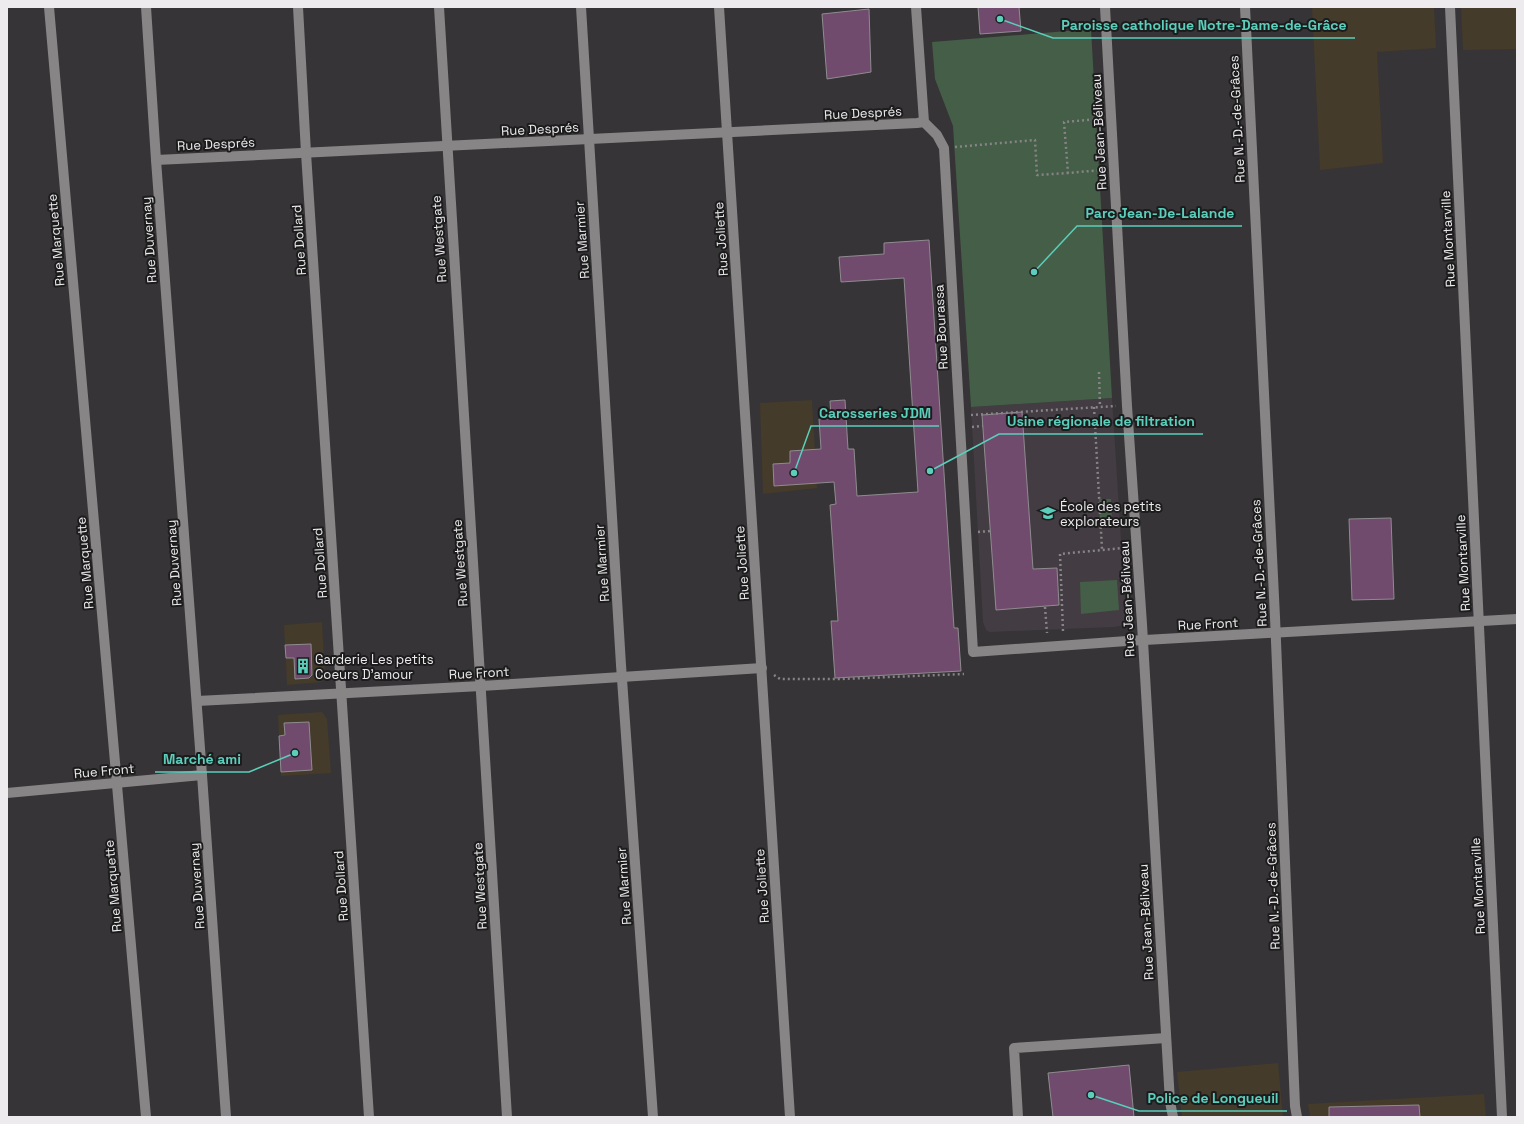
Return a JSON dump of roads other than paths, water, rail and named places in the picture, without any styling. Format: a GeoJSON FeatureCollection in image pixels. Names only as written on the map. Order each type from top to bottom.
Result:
{"type":"FeatureCollection","features":[{"type":"Feature","properties":{"kind":"street","name":"Rue Marquette"},"geometry":{"type":"LineString","coordinates":[[49,7],[146,1117]]}},
{"type":"Feature","properties":{"kind":"street","name":"Rue Duvernay"},"geometry":{"type":"LineString","coordinates":[[146,7],[226,1117]]}},
{"type":"Feature","properties":{"kind":"street","name":"Rue Dollard"},"geometry":{"type":"LineString","coordinates":[[298,7],[306,153],[369,1117]]}},
{"type":"Feature","properties":{"kind":"street","name":"Rue Westgate"},"geometry":{"type":"LineString","coordinates":[[439,7],[446,146],[507,1117]]}},
{"type":"Feature","properties":{"kind":"street","name":"Rue Marmier"},"geometry":{"type":"LineString","coordinates":[[581,7],[622,677],[653,1117]]}},
{"type":"Feature","properties":{"kind":"street","name":"Rue Joliette"},"geometry":{"type":"LineString","coordinates":[[719,7],[790,1117]]}},
{"type":"Feature","properties":{"kind":"street"},"geometry":{"type":"LineString","coordinates":[[916,7],[924,122]]}},
{"type":"Feature","properties":{"kind":"street","name":"Rue Jean-Béliveau"},"geometry":{"type":"LineString","coordinates":[[1105,7],[1127,398],[1172,1117]]}},
{"type":"Feature","properties":{"kind":"street","name":"Rue N.-D.-de-Grâces"},"geometry":{"type":"LineString","coordinates":[[1245,7],[1297,1117]]}},
{"type":"Feature","properties":{"kind":"street","name":"Rue Montarville"},"geometry":{"type":"LineString","coordinates":[[1450,7],[1502,1117]]}},
{"type":"Feature","properties":{"kind":"street","name":"Rue Després"},"geometry":{"type":"LineString","coordinates":[[156,160],[924,122]]}},
{"type":"Feature","properties":{"kind":"street","name":"Rue Bourassa"},"geometry":{"type":"LineString","coordinates":[[924,122],[936,135],[944,148],[973,652]]}},
{"type":"Feature","properties":{"kind":"street","name":"Rue Front"},"geometry":{"type":"LineString","coordinates":[[973,652],[1142,640],[1517,619]]}},
{"type":"Feature","properties":{"kind":"street","name":"Rue Front"},"geometry":{"type":"LineString","coordinates":[[197,701],[341,692],[481,686],[762,668]]}},
{"type":"Feature","properties":{"kind":"street","name":"Rue Front"},"geometry":{"type":"LineString","coordinates":[[7,793],[202,775]]}},
{"type":"Feature","properties":{"kind":"street"},"geometry":{"type":"LineString","coordinates":[[1018,1117],[1014,1048],[1166,1038]]}},
{"type":"Feature","properties":{"kind":"place","name":"Paroisse catholique Notre-Dame-de-Grâce"},"geometry":{"type":"Point","coordinates":[1000,19]}},
{"type":"Feature","properties":{"kind":"place","name":"Parc Jean-De-Lalande"},"geometry":{"type":"Point","coordinates":[1034,272]}},
{"type":"Feature","properties":{"kind":"place","name":"Usine régionale de filtration"},"geometry":{"type":"Point","coordinates":[930,471]}},
{"type":"Feature","properties":{"kind":"place","name":"Carosseries JDM"},"geometry":{"type":"Point","coordinates":[794,473]}},
{"type":"Feature","properties":{"kind":"place","name":"École des petits explorateurs"},"geometry":{"type":"Point","coordinates":[1048,513]}},
{"type":"Feature","properties":{"kind":"place","name":"Garderie Les petits Coeurs D'amour"},"geometry":{"type":"Point","coordinates":[303,666]}},
{"type":"Feature","properties":{"kind":"place","name":"Marché ami"},"geometry":{"type":"Point","coordinates":[295,753]}},
{"type":"Feature","properties":{"kind":"place","name":"Police de Longueuil"},"geometry":{"type":"Point","coordinates":[1091,1095]}}]}
